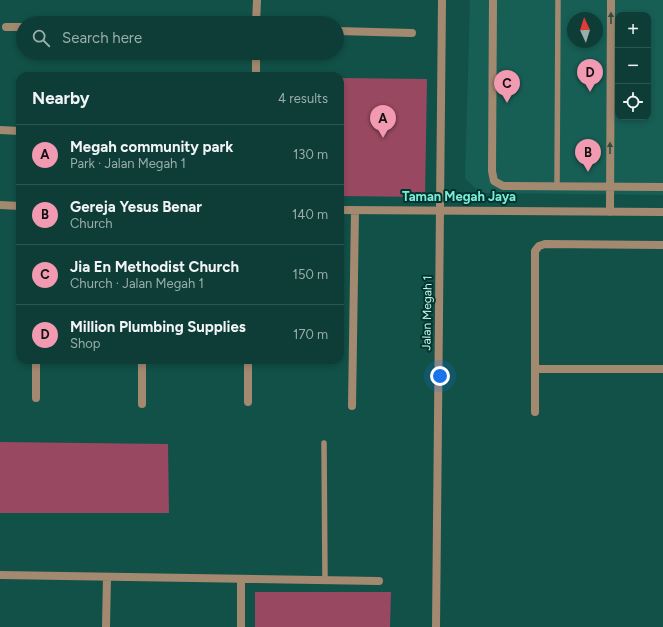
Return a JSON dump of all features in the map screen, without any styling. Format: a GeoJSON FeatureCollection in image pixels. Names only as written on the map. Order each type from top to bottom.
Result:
{"type":"FeatureCollection","features":[{"type":"Feature","properties":{"kind":"street"},"geometry":{"type":"LineString","coordinates":[[256,0],[256,16]]}},
{"type":"Feature","properties":{"kind":"street","name":"Jalan Megah 1"},"geometry":{"type":"LineString","coordinates":[[436,627],[442,0]]}},
{"type":"Feature","properties":{"kind":"street"},"geometry":{"type":"LineString","coordinates":[[493,0],[492,171],[494,181],[503,186],[663,187]]}},
{"type":"Feature","properties":{"kind":"street"},"geometry":{"type":"LineString","coordinates":[[610,212],[611,0]]}},
{"type":"Feature","properties":{"kind":"street"},"geometry":{"type":"LineString","coordinates":[[6,27],[16,27]]}},
{"type":"Feature","properties":{"kind":"street"},"geometry":{"type":"LineString","coordinates":[[344,31],[412,33]]}},
{"type":"Feature","properties":{"kind":"street"},"geometry":{"type":"LineString","coordinates":[[256,60],[256,72]]}},
{"type":"Feature","properties":{"kind":"street"},"geometry":{"type":"LineString","coordinates":[[0,130],[16,131]]}},
{"type":"Feature","properties":{"kind":"street"},"geometry":{"type":"LineString","coordinates":[[0,205],[16,206]]}},
{"type":"Feature","properties":{"kind":"street"},"geometry":{"type":"LineString","coordinates":[[344,210],[663,212]]}},
{"type":"Feature","properties":{"kind":"street"},"geometry":{"type":"LineString","coordinates":[[352,406],[355,210]]}},
{"type":"Feature","properties":{"kind":"street"},"geometry":{"type":"LineString","coordinates":[[536,412],[535,251],[539,246],[545,244],[663,245]]}},
{"type":"Feature","properties":{"kind":"street"},"geometry":{"type":"LineString","coordinates":[[36,364],[36,398]]}},
{"type":"Feature","properties":{"kind":"street"},"geometry":{"type":"LineString","coordinates":[[142,364],[142,404]]}},
{"type":"Feature","properties":{"kind":"street"},"geometry":{"type":"LineString","coordinates":[[248,364],[248,402]]}},
{"type":"Feature","properties":{"kind":"street"},"geometry":{"type":"LineString","coordinates":[[536,369],[663,369]]}},
{"type":"Feature","properties":{"kind":"street"},"geometry":{"type":"LineString","coordinates":[[0,575],[379,581]]}},
{"type":"Feature","properties":{"kind":"street"},"geometry":{"type":"LineString","coordinates":[[106,627],[107,577]]}},
{"type":"Feature","properties":{"kind":"street"},"geometry":{"type":"LineString","coordinates":[[241,579],[241,627]]}},
{"type":"Feature","properties":{"kind":"lane"},"geometry":{"type":"LineString","coordinates":[[557,186],[558,0]]}},
{"type":"Feature","properties":{"kind":"lane"},"geometry":{"type":"LineString","coordinates":[[324,443],[325,580]]}},
{"type":"Feature","properties":{"kind":"shaded area"},"geometry":{"type":"Polygon","coordinates":[[[470,0],[663,0],[663,195],[480,193],[465,178],[470,0]]]}},
{"type":"Feature","properties":{"kind":"shaded area"},"geometry":{"type":"Polygon","coordinates":[[[344,78],[427,79],[425,197],[344,196],[344,78]]]}},
{"type":"Feature","properties":{"kind":"shaded area"},"geometry":{"type":"Polygon","coordinates":[[[0,442],[168,444],[169,513],[0,513],[0,442]]]}},
{"type":"Feature","properties":{"kind":"shaded area"},"geometry":{"type":"Polygon","coordinates":[[[255,592],[391,592],[390,627],[255,627],[255,592]]]}},
{"type":"Feature","properties":{"kind":"place","name":"Million Plumbing Supplies"},"geometry":{"type":"Point","coordinates":[590,92]}},
{"type":"Feature","properties":{"kind":"place","name":"Jia En Methodist Church"},"geometry":{"type":"Point","coordinates":[507,103]}},
{"type":"Feature","properties":{"kind":"place","name":"Megah community park"},"geometry":{"type":"Point","coordinates":[383,138]}},
{"type":"Feature","properties":{"kind":"place","name":"Gereja Yesus Benar"},"geometry":{"type":"Point","coordinates":[588,172]}},
{"type":"Feature","properties":{"kind":"district","name":"Taman Megah Jaya"},"geometry":{"type":"Point","coordinates":[459,196]}}]}
